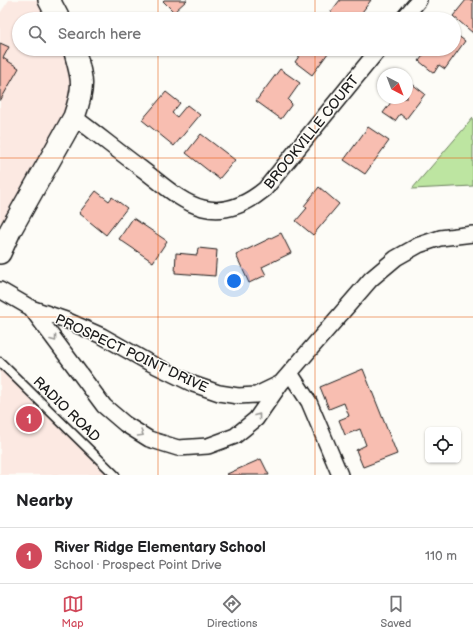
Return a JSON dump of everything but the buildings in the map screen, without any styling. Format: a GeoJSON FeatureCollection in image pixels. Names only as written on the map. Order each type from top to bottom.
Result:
{"type":"FeatureCollection","features":[{"type":"Feature","properties":{"kind":"main road"},"geometry":{"type":"LineString","coordinates":[[49,0],[55,12]]}},
{"type":"Feature","properties":{"kind":"main road"},"geometry":{"type":"LineString","coordinates":[[0,253],[10,231],[74,117],[81,98],[82,88],[81,74],[76,56]]}},
{"type":"Feature","properties":{"kind":"street"},"geometry":{"type":"LineString","coordinates":[[409,12],[419,0]]}},
{"type":"Feature","properties":{"kind":"street","name":"BROOKVILLE COURT"},"geometry":{"type":"LineString","coordinates":[[74,117],[160,183],[188,202],[204,208],[231,208],[255,197],[265,189],[373,56]]}},
{"type":"Feature","properties":{"kind":"street","name":"PROSPECT POINT DRIVE"},"geometry":{"type":"LineString","coordinates":[[30,308],[104,406],[125,424],[149,439],[178,448],[208,446],[235,436],[256,419],[285,378],[372,279],[396,258],[440,238],[473,234]]}},
{"type":"Feature","properties":{"kind":"street","name":"PROSPECT POINT DRIVE"},"geometry":{"type":"LineString","coordinates":[[0,290],[30,308],[66,320],[102,336],[148,362],[193,384],[219,393],[238,396],[256,394],[285,378]]}},
{"type":"Feature","properties":{"kind":"street"},"geometry":{"type":"LineString","coordinates":[[285,378],[309,402],[340,475]]}},
{"type":"Feature","properties":{"kind":"lane","name":"RADIO ROAD"},"geometry":{"type":"LineString","coordinates":[[0,362],[115,475]]}},
{"type":"Feature","properties":{"kind":"shaded area"},"geometry":{"type":"Polygon","coordinates":[[[9,0],[49,0],[55,12],[12,12],[12,56],[75,56],[82,88],[0,253],[0,13],[9,0]]]}},
{"type":"Feature","properties":{"kind":"shaded area"},"geometry":{"type":"Polygon","coordinates":[[[0,362],[115,475],[0,475],[0,362]]]}},
{"type":"Feature","properties":{"kind":"green space"},"geometry":{"type":"Polygon","coordinates":[[[473,118],[473,186],[412,189],[473,118]]]}},
{"type":"Feature","properties":{"kind":"place","name":"River Ridge Elementary School"},"geometry":{"type":"Point","coordinates":[29,419]}}]}
